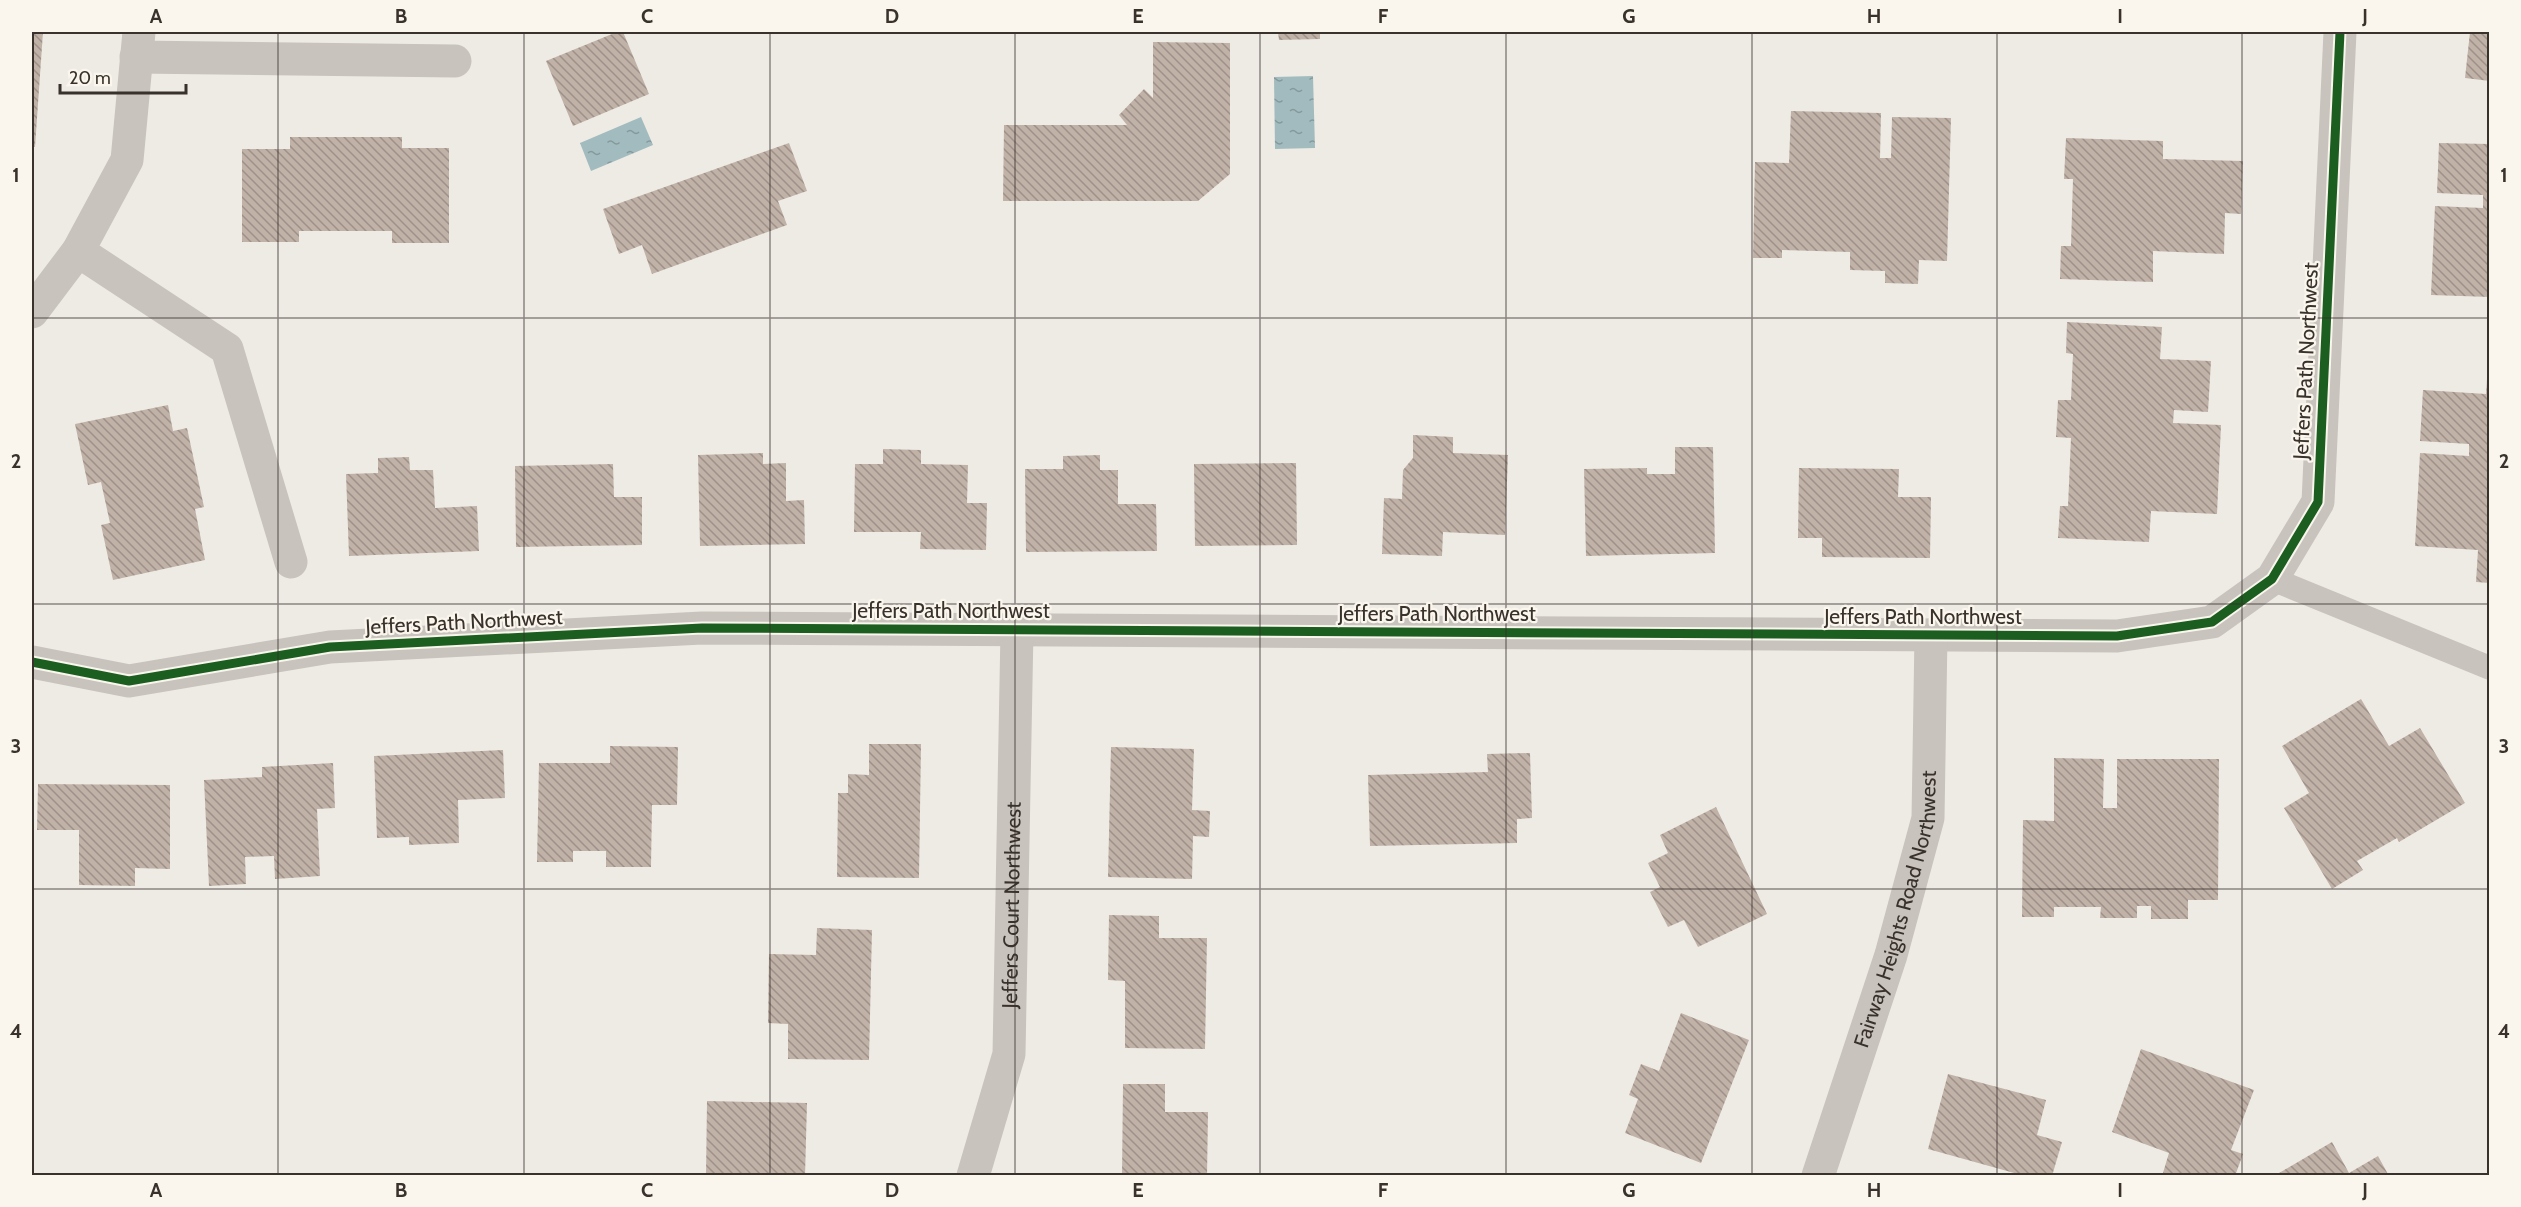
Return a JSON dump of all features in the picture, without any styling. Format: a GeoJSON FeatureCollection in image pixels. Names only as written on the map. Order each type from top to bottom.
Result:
{"type":"FeatureCollection","features":[{"type":"Feature","properties":{"kind":"street","name":"Jeffers Path Northwest"},"geometry":{"type":"LineString","coordinates":[[32,662],[129,681],[330,647],[702,628],[2117,636],[2212,622],[2272,579],[2318,502],[2340,32]]}},
{"type":"Feature","properties":{"kind":"street"},"geometry":{"type":"LineString","coordinates":[[32,312],[78,251],[126,160],[138,44],[455,61]]}},
{"type":"Feature","properties":{"kind":"street"},"geometry":{"type":"LineString","coordinates":[[78,251],[227,349],[291,562]]}},
{"type":"Feature","properties":{"kind":"street","name":"Jeffers Court Northwest"},"geometry":{"type":"LineString","coordinates":[[973,1176],[1009,1054],[1017,630]]}},
{"type":"Feature","properties":{"kind":"street","name":"Fairway Heights Road Northwest"},"geometry":{"type":"LineString","coordinates":[[1818,1176],[1891,955],[1928,818],[1931,635]]}},
{"type":"Feature","properties":{"kind":"lane"},"geometry":{"type":"LineString","coordinates":[[2272,579],[2490,668]]}},
{"type":"Feature","properties":{"kind":"water"},"geometry":{"type":"Polygon","coordinates":[[[1313,76],[1315,148],[1275,149],[1274,77],[1313,76]]]}},
{"type":"Feature","properties":{"kind":"water"},"geometry":{"type":"Polygon","coordinates":[[[641,117],[653,145],[591,171],[580,143],[641,117]]]}},
{"type":"Feature","properties":{"kind":"building"},"geometry":{"type":"Polygon","coordinates":[[[32,32],[43,32],[35,147],[32,147],[32,32]]]}},
{"type":"Feature","properties":{"kind":"building"},"geometry":{"type":"Polygon","coordinates":[[[617,32],[623,32],[649,94],[573,126],[546,61],[617,32]]]}},
{"type":"Feature","properties":{"kind":"building"},"geometry":{"type":"Polygon","coordinates":[[[1278,32],[1320,32],[1320,39],[1279,40],[1278,32]]]}},
{"type":"Feature","properties":{"kind":"building"},"geometry":{"type":"Polygon","coordinates":[[[2470,32],[2490,32],[2490,81],[2465,78],[2470,32]]]}},
{"type":"Feature","properties":{"kind":"building"},"geometry":{"type":"Polygon","coordinates":[[[1153,42],[1230,43],[1230,174],[1198,201],[1003,201],[1004,125],[1127,125],[1119,115],[1144,89],[1153,98],[1153,42]]]}},
{"type":"Feature","properties":{"kind":"building"},"geometry":{"type":"Polygon","coordinates":[[[1791,111],[1881,113],[1880,158],[1891,158],[1892,117],[1951,118],[1947,261],[1919,260],[1918,284],[1885,283],[1885,271],[1850,270],[1850,252],[1782,250],[1782,258],[1753,258],[1755,162],[1789,163],[1791,111]]]}},
{"type":"Feature","properties":{"kind":"building"},"geometry":{"type":"Polygon","coordinates":[[[290,137],[402,137],[402,148],[449,148],[449,243],[392,243],[392,231],[299,231],[299,242],[242,242],[242,149],[290,149],[290,137]]]}},
{"type":"Feature","properties":{"kind":"building"},"geometry":{"type":"Polygon","coordinates":[[[2066,138],[2163,141],[2163,159],[2243,161],[2241,214],[2225,213],[2224,254],[2153,251],[2153,282],[2060,279],[2061,246],[2071,246],[2073,179],[2064,179],[2066,138]]]}},
{"type":"Feature","properties":{"kind":"building"},"geometry":{"type":"Polygon","coordinates":[[[789,143],[807,191],[778,201],[787,225],[652,274],[642,245],[619,254],[603,209],[789,143]]]}},
{"type":"Feature","properties":{"kind":"building"},"geometry":{"type":"Polygon","coordinates":[[[2439,143],[2490,144],[2490,297],[2431,295],[2435,206],[2483,208],[2483,195],[2437,193],[2439,143]]]}},
{"type":"Feature","properties":{"kind":"building"},"geometry":{"type":"Polygon","coordinates":[[[2067,322],[2162,327],[2160,359],[2211,361],[2208,412],[2174,410],[2173,423],[2221,425],[2217,514],[2151,511],[2149,542],[2058,538],[2060,506],[2068,506],[2071,438],[2056,437],[2058,400],[2071,400],[2073,354],[2066,353],[2067,322]]]}},
{"type":"Feature","properties":{"kind":"building"},"geometry":{"type":"Polygon","coordinates":[[[2488,364],[2490,364],[2490,583],[2476,582],[2478,550],[2415,546],[2420,453],[2469,456],[2469,444],[2420,441],[2423,390],[2486,394],[2488,364]]]}},
{"type":"Feature","properties":{"kind":"building"},"geometry":{"type":"Polygon","coordinates":[[[168,405],[173,431],[187,428],[204,507],[195,509],[205,560],[113,580],[101,525],[110,523],[101,482],[88,485],[75,424],[168,405]]]}},
{"type":"Feature","properties":{"kind":"building"},"geometry":{"type":"Polygon","coordinates":[[[1413,435],[1453,437],[1453,453],[1508,455],[1505,535],[1443,532],[1442,556],[1382,554],[1384,498],[1402,499],[1403,470],[1413,458],[1413,435]]]}},
{"type":"Feature","properties":{"kind":"building"},"geometry":{"type":"Polygon","coordinates":[[[1675,447],[1713,447],[1715,553],[1586,556],[1584,469],[1647,468],[1647,474],[1675,474],[1675,447]]]}},
{"type":"Feature","properties":{"kind":"building"},"geometry":{"type":"Polygon","coordinates":[[[883,449],[921,450],[921,464],[968,465],[967,503],[987,503],[986,550],[920,549],[921,532],[854,532],[855,464],[883,464],[883,449]]]}},
{"type":"Feature","properties":{"kind":"building"},"geometry":{"type":"Polygon","coordinates":[[[763,453],[763,464],[786,463],[786,501],[804,500],[805,544],[700,546],[698,455],[763,453]]]}},
{"type":"Feature","properties":{"kind":"building"},"geometry":{"type":"Polygon","coordinates":[[[1100,455],[1100,470],[1118,470],[1118,504],[1156,504],[1157,551],[1026,552],[1025,469],[1063,469],[1063,456],[1100,455]]]}},
{"type":"Feature","properties":{"kind":"building"},"geometry":{"type":"Polygon","coordinates":[[[409,457],[410,470],[433,470],[435,508],[477,506],[479,551],[349,556],[346,474],[378,473],[378,458],[409,457]]]}},
{"type":"Feature","properties":{"kind":"building"},"geometry":{"type":"Polygon","coordinates":[[[1296,463],[1297,545],[1195,546],[1194,464],[1296,463]]]}},
{"type":"Feature","properties":{"kind":"building"},"geometry":{"type":"Polygon","coordinates":[[[613,464],[614,497],[642,497],[642,545],[516,547],[515,466],[613,464]]]}},
{"type":"Feature","properties":{"kind":"building"},"geometry":{"type":"Polygon","coordinates":[[[1799,468],[1899,469],[1898,497],[1931,497],[1930,558],[1822,557],[1822,538],[1798,538],[1799,468]]]}},
{"type":"Feature","properties":{"kind":"building"},"geometry":{"type":"Polygon","coordinates":[[[2361,699],[2389,746],[2420,728],[2465,803],[2399,842],[2397,838],[2357,861],[2363,870],[2332,889],[2284,808],[2309,793],[2282,746],[2361,699]]]}},
{"type":"Feature","properties":{"kind":"building"},"geometry":{"type":"Polygon","coordinates":[[[869,744],[921,744],[919,878],[837,877],[838,793],[848,793],[848,774],[869,775],[869,744]]]}},
{"type":"Feature","properties":{"kind":"building"},"geometry":{"type":"Polygon","coordinates":[[[610,746],[678,747],[677,805],[652,805],[651,867],[606,867],[606,851],[573,851],[573,862],[537,862],[539,763],[610,763],[610,746]]]}},
{"type":"Feature","properties":{"kind":"building"},"geometry":{"type":"Polygon","coordinates":[[[1111,747],[1194,749],[1192,810],[1210,811],[1209,837],[1193,836],[1192,879],[1108,877],[1111,747]]]}},
{"type":"Feature","properties":{"kind":"building"},"geometry":{"type":"Polygon","coordinates":[[[503,750],[505,798],[458,800],[459,843],[409,845],[409,837],[377,838],[374,756],[503,750]]]}},
{"type":"Feature","properties":{"kind":"building"},"geometry":{"type":"Polygon","coordinates":[[[1530,753],[1532,818],[1517,819],[1517,843],[1370,846],[1368,775],[1488,772],[1487,754],[1530,753]]]}},
{"type":"Feature","properties":{"kind":"building"},"geometry":{"type":"Polygon","coordinates":[[[2054,758],[2104,759],[2103,808],[2117,808],[2117,759],[2219,759],[2218,900],[2188,900],[2188,919],[2151,919],[2151,906],[2137,906],[2137,918],[2100,918],[2101,907],[2054,907],[2054,917],[2022,917],[2023,820],[2054,821],[2054,758]]]}},
{"type":"Feature","properties":{"kind":"building"},"geometry":{"type":"Polygon","coordinates":[[[333,763],[335,808],[317,809],[320,876],[275,879],[274,856],[245,857],[246,884],[209,886],[204,780],[262,777],[262,767],[333,763]]]}},
{"type":"Feature","properties":{"kind":"building"},"geometry":{"type":"Polygon","coordinates":[[[38,784],[170,785],[170,869],[135,868],[135,886],[79,885],[79,830],[37,830],[38,784]]]}},
{"type":"Feature","properties":{"kind":"building"},"geometry":{"type":"Polygon","coordinates":[[[1716,807],[1767,914],[1698,947],[1684,920],[1668,927],[1650,892],[1660,887],[1648,863],[1668,853],[1660,835],[1716,807]]]}},
{"type":"Feature","properties":{"kind":"building"},"geometry":{"type":"Polygon","coordinates":[[[1109,915],[1159,916],[1159,938],[1207,938],[1205,1049],[1125,1048],[1125,981],[1108,980],[1109,915]]]}},
{"type":"Feature","properties":{"kind":"building"},"geometry":{"type":"Polygon","coordinates":[[[817,928],[872,930],[869,1060],[788,1059],[788,1024],[768,1023],[769,954],[816,955],[817,928]]]}},
{"type":"Feature","properties":{"kind":"building"},"geometry":{"type":"Polygon","coordinates":[[[1681,1013],[1749,1040],[1701,1163],[1625,1133],[1638,1099],[1629,1095],[1641,1064],[1659,1071],[1681,1013]]]}},
{"type":"Feature","properties":{"kind":"building"},"geometry":{"type":"Polygon","coordinates":[[[2141,1049],[2254,1090],[2231,1150],[2243,1154],[2235,1176],[2162,1176],[2169,1153],[2112,1132],[2141,1049]]]}},
{"type":"Feature","properties":{"kind":"building"},"geometry":{"type":"Polygon","coordinates":[[[1948,1074],[2046,1100],[2037,1135],[2062,1142],[2052,1176],[2025,1176],[1928,1149],[1948,1074]]]}},
{"type":"Feature","properties":{"kind":"building"},"geometry":{"type":"Polygon","coordinates":[[[1123,1084],[1165,1084],[1165,1112],[1208,1112],[1207,1176],[1122,1176],[1123,1084]]]}},
{"type":"Feature","properties":{"kind":"building"},"geometry":{"type":"Polygon","coordinates":[[[707,1101],[807,1103],[805,1176],[706,1176],[707,1101]]]}},
{"type":"Feature","properties":{"kind":"building"},"geometry":{"type":"Polygon","coordinates":[[[2332,1142],[2349,1173],[2378,1156],[2389,1176],[2274,1176],[2332,1142]]]}},
{"type":"Feature","properties":{"kind":"cycle path"},"geometry":{"type":"LineString","coordinates":[[32,662],[129,681],[330,647],[702,628],[2117,636],[2212,622],[2272,579],[2318,502],[2340,32]]}}]}
